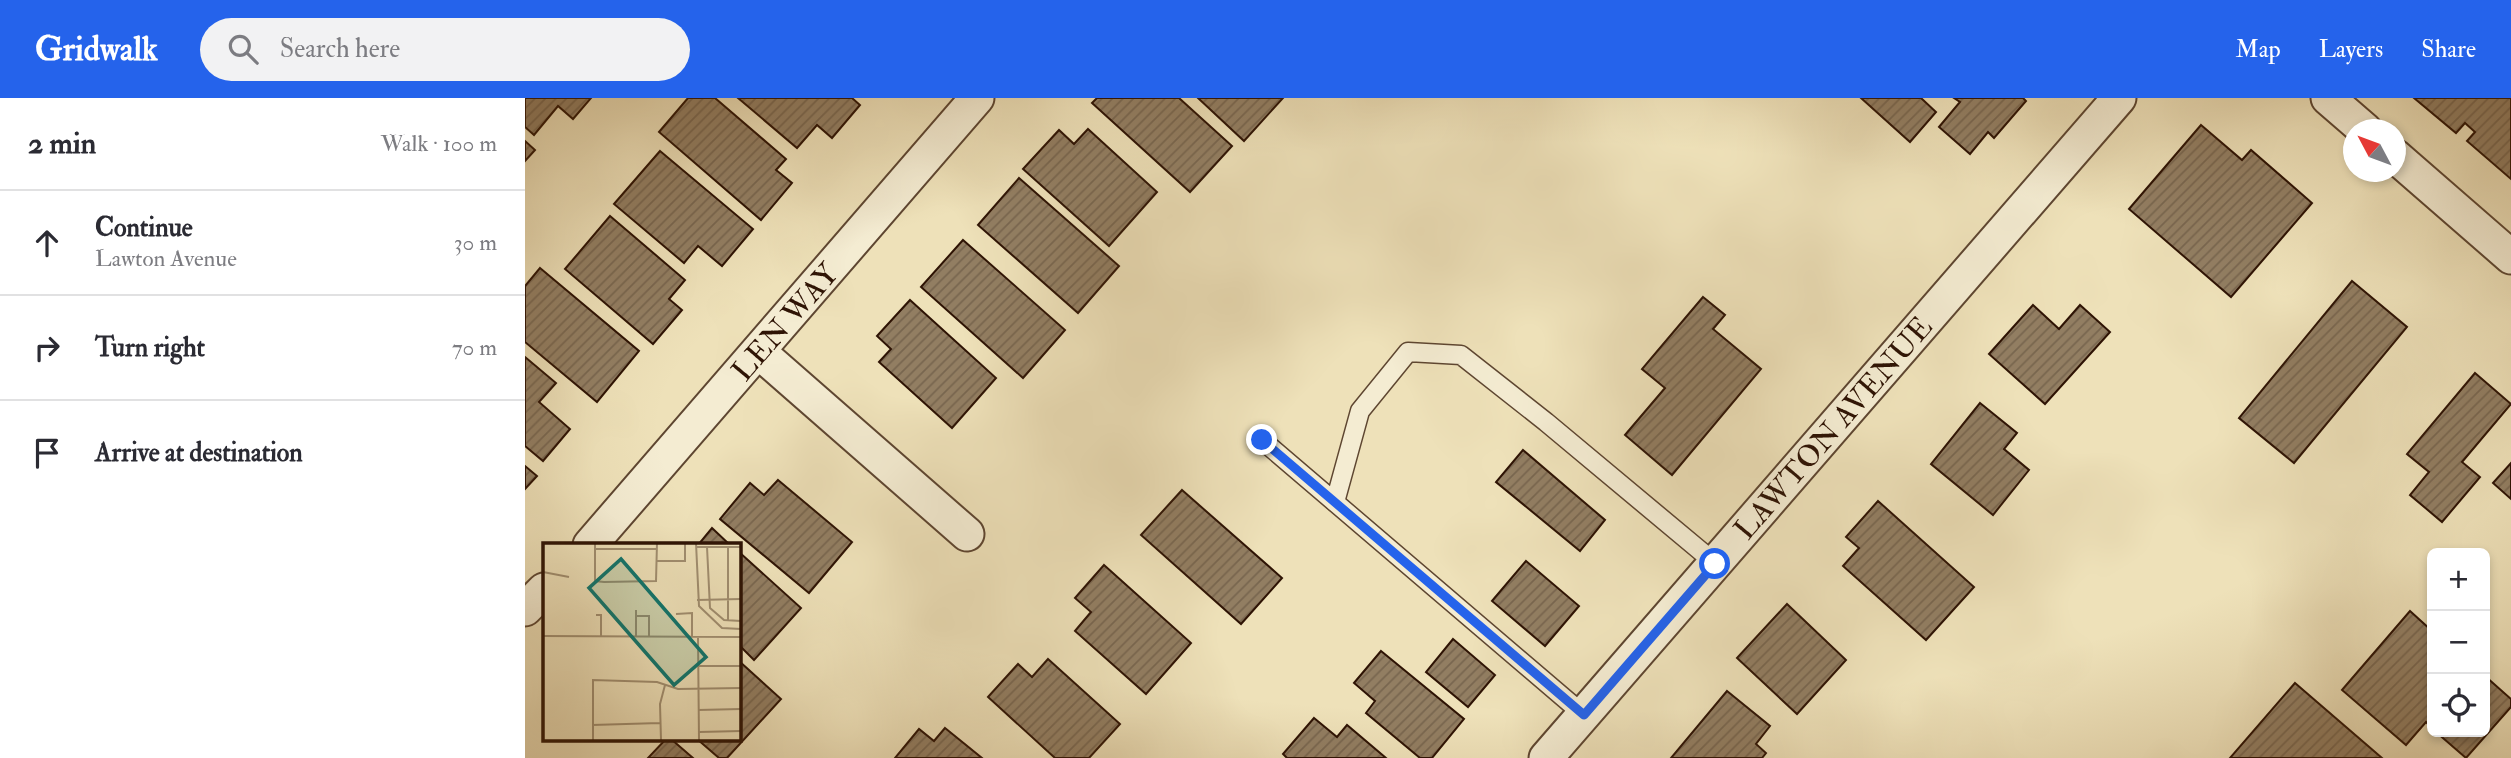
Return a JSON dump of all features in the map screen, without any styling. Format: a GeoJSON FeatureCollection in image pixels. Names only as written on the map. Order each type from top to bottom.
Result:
{"type":"FeatureCollection","features":[{"type":"Feature","properties":{"kind":"street","name":"LEN WAY"},"geometry":{"type":"LineString","coordinates":[[591,543],[977,98]]}},
{"type":"Feature","properties":{"kind":"street","name":"LAWTON AVENUE"},"geometry":{"type":"LineString","coordinates":[[1546,758],[2119,98]]}},
{"type":"Feature","properties":{"kind":"street"},"geometry":{"type":"LineString","coordinates":[[2328,98],[2352,119]]}},
{"type":"Feature","properties":{"kind":"street"},"geometry":{"type":"LineString","coordinates":[[2406,165],[2511,257]]}},
{"type":"Feature","properties":{"kind":"street"},"geometry":{"type":"LineString","coordinates":[[759,352],[967,534]]}},
{"type":"Feature","properties":{"kind":"street"},"geometry":{"type":"LineString","coordinates":[[525,609],[543,591]]}},
{"type":"Feature","properties":{"kind":"lane"},"geometry":{"type":"LineString","coordinates":[[1335,502],[1360,411],[1408,352],[1461,355],[1546,422],[1715,564]]}},
{"type":"Feature","properties":{"kind":"lane"},"geometry":{"type":"LineString","coordinates":[[1262,440],[1584,715]]}},
{"type":"Feature","properties":{"kind":"building"},"geometry":{"type":"Polygon","coordinates":[[[525,98],[591,98],[573,119],[558,106],[534,135],[525,127],[525,98]]]}},
{"type":"Feature","properties":{"kind":"building"},"geometry":{"type":"Polygon","coordinates":[[[688,98],[715,98],[786,159],[776,170],[792,183],[761,220],[659,132],[688,98]]]}},
{"type":"Feature","properties":{"kind":"building"},"geometry":{"type":"Polygon","coordinates":[[[738,98],[852,98],[860,105],[832,138],[817,125],[797,148],[738,98]]]}},
{"type":"Feature","properties":{"kind":"building"},"geometry":{"type":"Polygon","coordinates":[[[1097,98],[1179,98],[1232,146],[1190,192],[1092,103],[1097,98]]]}},
{"type":"Feature","properties":{"kind":"building"},"geometry":{"type":"Polygon","coordinates":[[[1198,98],[1283,98],[1244,141],[1198,98]]]}},
{"type":"Feature","properties":{"kind":"building"},"geometry":{"type":"Polygon","coordinates":[[[1861,98],[1921,98],[1936,112],[1910,142],[1861,98]]]}},
{"type":"Feature","properties":{"kind":"building"},"geometry":{"type":"Polygon","coordinates":[[[1954,98],[2023,98],[2026,101],[1994,138],[1988,132],[1970,154],[1939,127],[1960,102],[1954,98]]]}},
{"type":"Feature","properties":{"kind":"building"},"geometry":{"type":"Polygon","coordinates":[[[2414,98],[2511,98],[2511,179],[2467,141],[2475,132],[2465,123],[2456,133],[2414,98]]]}},
{"type":"Feature","properties":{"kind":"building"},"geometry":{"type":"Polygon","coordinates":[[[2201,125],[2242,160],[2251,150],[2312,203],[2231,297],[2129,209],[2201,125]]]}},
{"type":"Feature","properties":{"kind":"building"},"geometry":{"type":"Polygon","coordinates":[[[1088,129],[1157,192],[1109,246],[1023,169],[1059,130],[1074,144],[1088,129]]]}},
{"type":"Feature","properties":{"kind":"building"},"geometry":{"type":"Polygon","coordinates":[[[525,141],[535,150],[525,161],[525,141]]]}},
{"type":"Feature","properties":{"kind":"building"},"geometry":{"type":"Polygon","coordinates":[[[660,151],[753,229],[722,266],[698,246],[684,263],[614,204],[660,151]]]}},
{"type":"Feature","properties":{"kind":"building"},"geometry":{"type":"Polygon","coordinates":[[[1019,178],[1119,266],[1078,313],[978,225],[1019,178]]]}},
{"type":"Feature","properties":{"kind":"building"},"geometry":{"type":"Polygon","coordinates":[[[610,216],[685,280],[669,299],[682,310],[653,344],[565,269],[610,216]]]}},
{"type":"Feature","properties":{"kind":"building"},"geometry":{"type":"Polygon","coordinates":[[[963,240],[1065,330],[1023,378],[921,287],[963,240]]]}},
{"type":"Feature","properties":{"kind":"building"},"geometry":{"type":"Polygon","coordinates":[[[540,268],[639,351],[597,402],[525,342],[525,286],[540,268]]]}},
{"type":"Feature","properties":{"kind":"building"},"geometry":{"type":"Polygon","coordinates":[[[2352,281],[2407,327],[2294,463],[2239,418],[2352,281]]]}},
{"type":"Feature","properties":{"kind":"building"},"geometry":{"type":"Polygon","coordinates":[[[1703,297],[1725,315],[1713,329],[1761,369],[1672,475],[1625,435],[1665,388],[1642,369],[1703,297]]]}},
{"type":"Feature","properties":{"kind":"building"},"geometry":{"type":"Polygon","coordinates":[[[910,300],[996,378],[952,428],[879,362],[891,349],[877,336],[910,300]]]}},
{"type":"Feature","properties":{"kind":"building"},"geometry":{"type":"Polygon","coordinates":[[[2033,305],[2059,329],[2080,305],[2110,332],[2045,404],[1989,354],[2033,305]]]}},
{"type":"Feature","properties":{"kind":"building"},"geometry":{"type":"Polygon","coordinates":[[[525,357],[556,383],[539,402],[570,429],[543,461],[525,446],[525,357]]]}},
{"type":"Feature","properties":{"kind":"building"},"geometry":{"type":"Polygon","coordinates":[[[2475,373],[2511,404],[2462,462],[2480,477],[2442,522],[2410,495],[2429,472],[2407,454],[2475,373]]]}},
{"type":"Feature","properties":{"kind":"building"},"geometry":{"type":"Polygon","coordinates":[[[1980,403],[2017,433],[2004,449],[2029,470],[1993,515],[1931,464],[1980,403]]]}},
{"type":"Feature","properties":{"kind":"building"},"geometry":{"type":"Polygon","coordinates":[[[1523,450],[1605,520],[1580,551],[1496,482],[1523,450]]]}},
{"type":"Feature","properties":{"kind":"building"},"geometry":{"type":"Polygon","coordinates":[[[2511,463],[2511,499],[2493,483],[2511,463]]]}},
{"type":"Feature","properties":{"kind":"building"},"geometry":{"type":"Polygon","coordinates":[[[525,466],[537,476],[525,489],[525,466]]]}},
{"type":"Feature","properties":{"kind":"building"},"geometry":{"type":"Polygon","coordinates":[[[778,480],[852,542],[809,593],[720,519],[750,483],[764,495],[778,480]]]}},
{"type":"Feature","properties":{"kind":"building"},"geometry":{"type":"Polygon","coordinates":[[[1182,490],[1282,578],[1241,624],[1141,535],[1182,490]]]}},
{"type":"Feature","properties":{"kind":"building"},"geometry":{"type":"Polygon","coordinates":[[[1878,501],[1974,587],[1926,640],[1843,566],[1859,548],[1846,537],[1878,501]]]}},
{"type":"Feature","properties":{"kind":"building"},"geometry":{"type":"Polygon","coordinates":[[[712,528],[728,543],[700,543],[712,528]]]}},
{"type":"Feature","properties":{"kind":"building"},"geometry":{"type":"Polygon","coordinates":[[[740,553],[801,608],[754,660],[740,646],[740,553]]]}},
{"type":"Feature","properties":{"kind":"building"},"geometry":{"type":"Polygon","coordinates":[[[1526,561],[1579,606],[1545,646],[1492,601],[1526,561]]]}},
{"type":"Feature","properties":{"kind":"building"},"geometry":{"type":"Polygon","coordinates":[[[1104,565],[1191,643],[1146,694],[1075,631],[1091,612],[1075,598],[1104,565]]]}},
{"type":"Feature","properties":{"kind":"building"},"geometry":{"type":"Polygon","coordinates":[[[1787,604],[1846,660],[1797,714],[1737,658],[1787,604]]]}},
{"type":"Feature","properties":{"kind":"building"},"geometry":{"type":"Polygon","coordinates":[[[2410,611],[2427,626],[2427,723],[2406,745],[2342,690],[2410,611]]]}},
{"type":"Feature","properties":{"kind":"building"},"geometry":{"type":"Polygon","coordinates":[[[1453,639],[1495,675],[1468,707],[1426,672],[1453,639]]]}},
{"type":"Feature","properties":{"kind":"building"},"geometry":{"type":"Polygon","coordinates":[[[1381,651],[1464,719],[1432,758],[1420,758],[1366,713],[1375,701],[1354,683],[1381,651]]]}},
{"type":"Feature","properties":{"kind":"building"},"geometry":{"type":"Polygon","coordinates":[[[1048,659],[1120,724],[1089,758],[1055,758],[988,697],[1018,664],[1032,677],[1048,659]]]}},
{"type":"Feature","properties":{"kind":"building"},"geometry":{"type":"Polygon","coordinates":[[[740,662],[781,699],[727,758],[719,758],[698,740],[740,740],[740,662]]]}},
{"type":"Feature","properties":{"kind":"building"},"geometry":{"type":"Polygon","coordinates":[[[2490,680],[2511,699],[2511,707],[2490,731],[2490,680]]]}},
{"type":"Feature","properties":{"kind":"building"},"geometry":{"type":"Polygon","coordinates":[[[2295,683],[2382,758],[2230,758],[2295,683]]]}},
{"type":"Feature","properties":{"kind":"building"},"geometry":{"type":"Polygon","coordinates":[[[1727,691],[1770,726],[1756,744],[1766,753],[1762,758],[1671,758],[1727,691]]]}},
{"type":"Feature","properties":{"kind":"building"},"geometry":{"type":"Polygon","coordinates":[[[1314,718],[1337,737],[1347,725],[1386,758],[1287,758],[1283,754],[1314,718]]]}},
{"type":"Feature","properties":{"kind":"building"},"geometry":{"type":"Polygon","coordinates":[[[945,728],[982,758],[895,758],[919,729],[934,741],[945,728]]]}},
{"type":"Feature","properties":{"kind":"building"},"geometry":{"type":"Polygon","coordinates":[[[2442,737],[2485,737],[2466,758],[2442,737]]]}},
{"type":"Feature","properties":{"kind":"building"},"geometry":{"type":"Polygon","coordinates":[[[665,740],[672,740],[693,758],[648,758],[665,740]]]}},
{"type":"Feature","properties":{"kind":"route"},"geometry":{"type":"LineString","coordinates":[[1262,440],[1584,715],[1715,564]]}}]}
